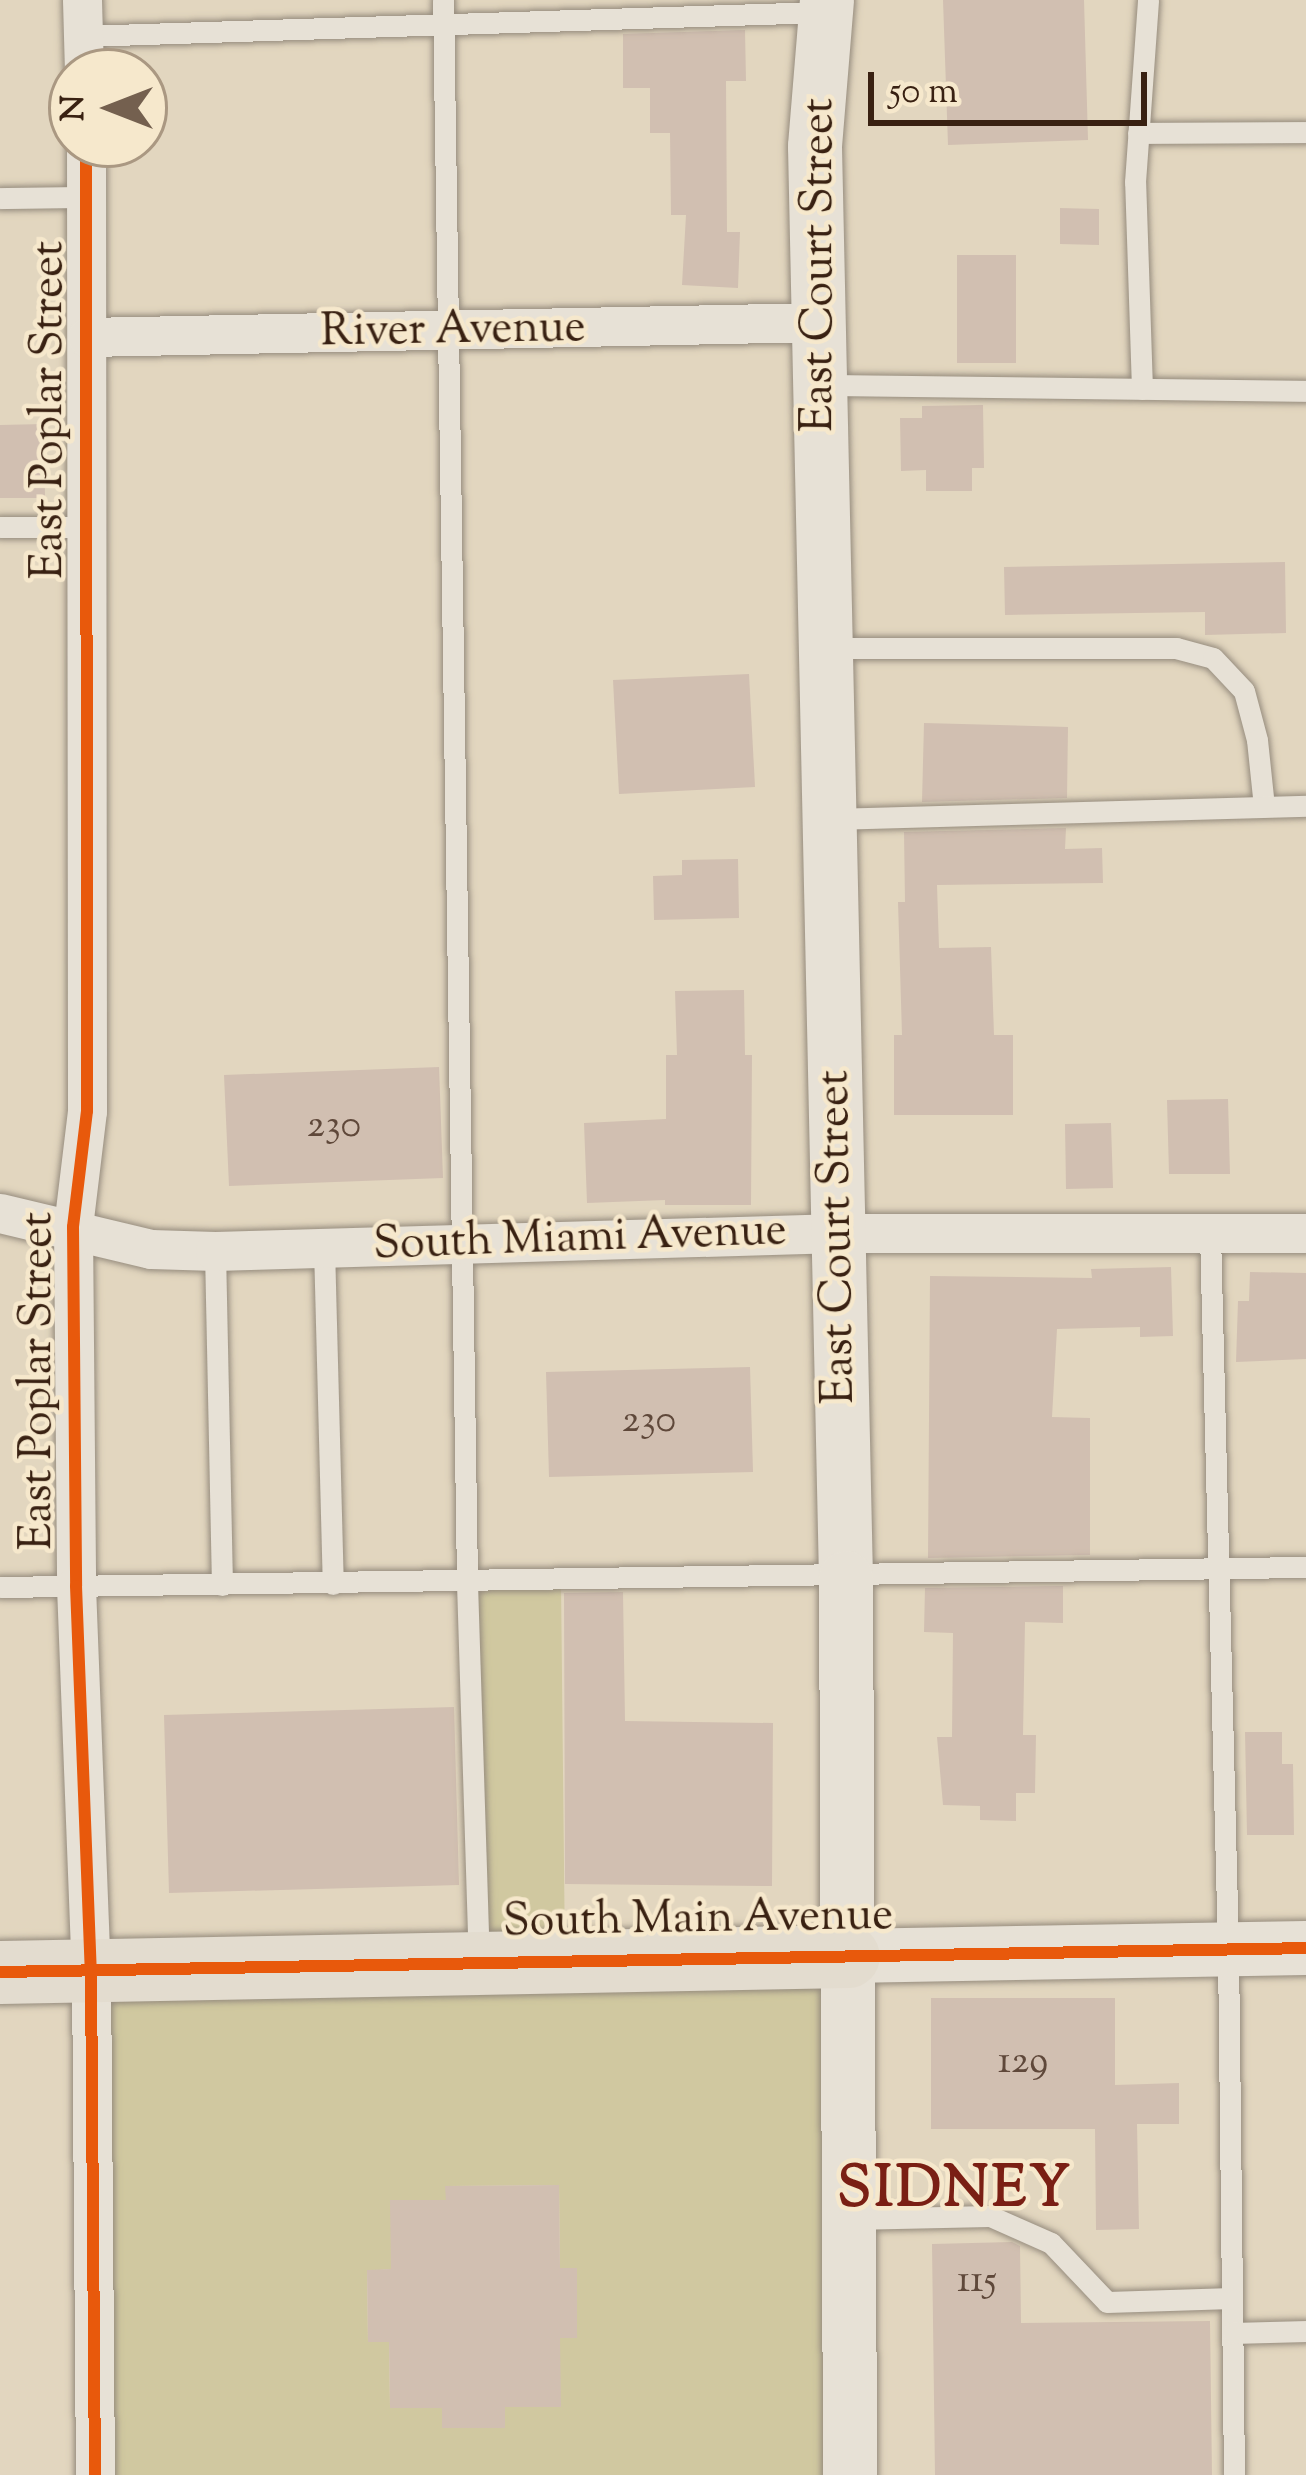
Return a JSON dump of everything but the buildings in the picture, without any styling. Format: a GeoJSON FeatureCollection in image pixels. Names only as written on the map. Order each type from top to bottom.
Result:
{"type":"FeatureCollection","features":[{"type":"Feature","properties":{"kind":"main road","name":"East Court Street"},"geometry":{"type":"LineString","coordinates":[[825,6],[815,147],[845,1578],[850,2475]]}},
{"type":"Feature","properties":{"kind":"main road","name":"South Main Avenue"},"geometry":{"type":"LineString","coordinates":[[0,1972],[1306,1948]]}},
{"type":"Feature","properties":{"kind":"street","name":"East Poplar Street"},"geometry":{"type":"LineString","coordinates":[[86,168],[87,1112],[73,1227],[76,1586],[91,1970],[95,2475]]}},
{"type":"Feature","properties":{"kind":"street","name":"River Avenue"},"geometry":{"type":"LineString","coordinates":[[87,337],[820,322]]}},
{"type":"Feature","properties":{"kind":"street","name":"South Miami Avenue"},"geometry":{"type":"LineString","coordinates":[[0,1213],[73,1227],[151,1250],[215,1251],[839,1233],[1306,1233]]}},
{"type":"Feature","properties":{"kind":"lane"},"geometry":{"type":"LineString","coordinates":[[443,0],[467,1583],[479,1960]]}},
{"type":"Feature","properties":{"kind":"lane"},"geometry":{"type":"LineString","coordinates":[[1142,389],[1138,134],[1148,0]]}},
{"type":"Feature","properties":{"kind":"lane"},"geometry":{"type":"LineString","coordinates":[[83,36],[825,6]]}},
{"type":"Feature","properties":{"kind":"lane"},"geometry":{"type":"LineString","coordinates":[[1138,134],[1306,132]]}},
{"type":"Feature","properties":{"kind":"lane"},"geometry":{"type":"LineString","coordinates":[[0,198],[87,197]]}},
{"type":"Feature","properties":{"kind":"lane"},"geometry":{"type":"LineString","coordinates":[[821,385],[1306,391]]}},
{"type":"Feature","properties":{"kind":"lane"},"geometry":{"type":"LineString","coordinates":[[0,527],[87,526]]}},
{"type":"Feature","properties":{"kind":"lane"},"geometry":{"type":"LineString","coordinates":[[827,648],[1176,648],[1213,658],[1244,691],[1257,740],[1264,807]]}},
{"type":"Feature","properties":{"kind":"lane"},"geometry":{"type":"LineString","coordinates":[[831,819],[1306,806]]}},
{"type":"Feature","properties":{"kind":"lane"},"geometry":{"type":"LineString","coordinates":[[1210,1233],[1228,1948],[1234,2475]]}},
{"type":"Feature","properties":{"kind":"lane"},"geometry":{"type":"LineString","coordinates":[[324,1247],[333,1584]]}},
{"type":"Feature","properties":{"kind":"lane"},"geometry":{"type":"LineString","coordinates":[[215,1251],[222,1585]]}},
{"type":"Feature","properties":{"kind":"lane"},"geometry":{"type":"LineString","coordinates":[[0,1587],[1306,1568]]}},
{"type":"Feature","properties":{"kind":"lane"},"geometry":{"type":"LineString","coordinates":[[849,2219],[990,2216],[1051,2243],[1108,2302],[1232,2298]]}},
{"type":"Feature","properties":{"kind":"lane"},"geometry":{"type":"LineString","coordinates":[[1233,2333],[1306,2331]]}},
{"type":"Feature","properties":{"kind":"shaded area"},"geometry":{"type":"Polygon","coordinates":[[[561,1582],[565,1958],[848,1956],[850,2475],[95,2475],[91,1970],[479,1959],[467,1583],[561,1582]],[[559,2185],[446,2186],[446,2216],[414,2216],[413,2200],[391,2200],[391,2269],[367,2271],[368,2342],[389,2342],[390,2408],[442,2408],[443,2428],[505,2428],[505,2407],[560,2407],[560,2338],[577,2337],[577,2269],[560,2268],[559,2185]]]}},
{"type":"Feature","properties":{"kind":"cycle path"},"geometry":{"type":"LineString","coordinates":[[86,168],[87,1111],[73,1227],[76,1586],[91,1970],[95,2475]]}},
{"type":"Feature","properties":{"kind":"cycle path"},"geometry":{"type":"LineString","coordinates":[[0,1972],[1306,1948]]}},
{"type":"Feature","properties":{"kind":"district","name":"SIDNEY"},"geometry":{"type":"Point","coordinates":[955,2192]}}]}
